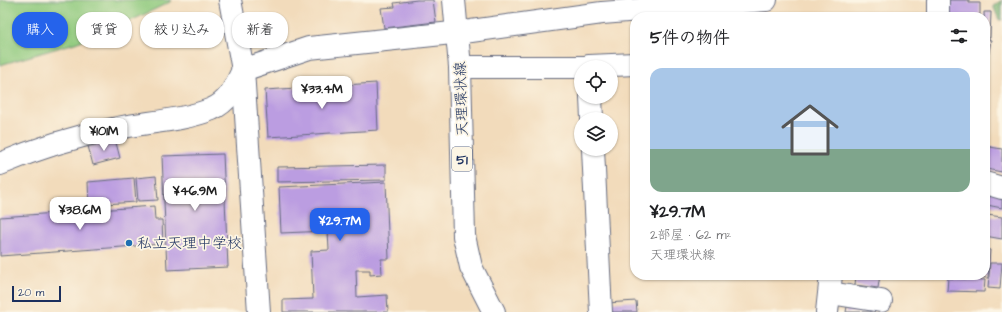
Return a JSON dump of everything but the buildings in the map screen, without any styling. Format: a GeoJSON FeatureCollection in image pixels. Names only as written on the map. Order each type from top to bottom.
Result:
{"type":"FeatureCollection","features":[{"type":"Feature","properties":{"kind":"street"},"geometry":{"type":"LineString","coordinates":[[230,0],[243,70],[259,312]]}},
{"type":"Feature","properties":{"kind":"street","name":"天理環状線"},"geometry":{"type":"LineString","coordinates":[[454,0],[460,67],[464,236],[471,267],[494,312]]}},
{"type":"Feature","properties":{"kind":"street"},"geometry":{"type":"LineString","coordinates":[[0,164],[41,147],[113,129],[181,117],[212,109],[231,95],[243,70],[309,48],[458,32],[688,3],[766,0]]}},
{"type":"Feature","properties":{"kind":"street"},"geometry":{"type":"LineString","coordinates":[[938,0],[938,12]]}},
{"type":"Feature","properties":{"kind":"street"},"geometry":{"type":"LineString","coordinates":[[618,65],[630,64]]}},
{"type":"Feature","properties":{"kind":"street"},"geometry":{"type":"LineString","coordinates":[[460,67],[574,67]]}},
{"type":"Feature","properties":{"kind":"street"},"geometry":{"type":"LineString","coordinates":[[593,156],[601,312]]}},
{"type":"Feature","properties":{"kind":"street"},"geometry":{"type":"LineString","coordinates":[[990,184],[1002,188]]}},
{"type":"Feature","properties":{"kind":"street"},"geometry":{"type":"LineString","coordinates":[[829,293],[882,301]]}},
{"type":"Feature","properties":{"kind":"green space"},"geometry":{"type":"Polygon","coordinates":[[[0,0],[171,0],[170,2],[149,12],[140,12],[140,16],[132,20],[132,12],[76,12],[76,43],[68,45],[68,12],[12,12],[12,48],[58,48],[0,65],[0,0]]]}},
{"type":"Feature","properties":{"kind":"green space"},"geometry":{"type":"Polygon","coordinates":[[[1002,0],[1002,20],[999,20],[993,6],[1002,0]]]}},
{"type":"Feature","properties":{"kind":"place","name":"私立天理中学校"},"geometry":{"type":"Point","coordinates":[129,243]}}]}
